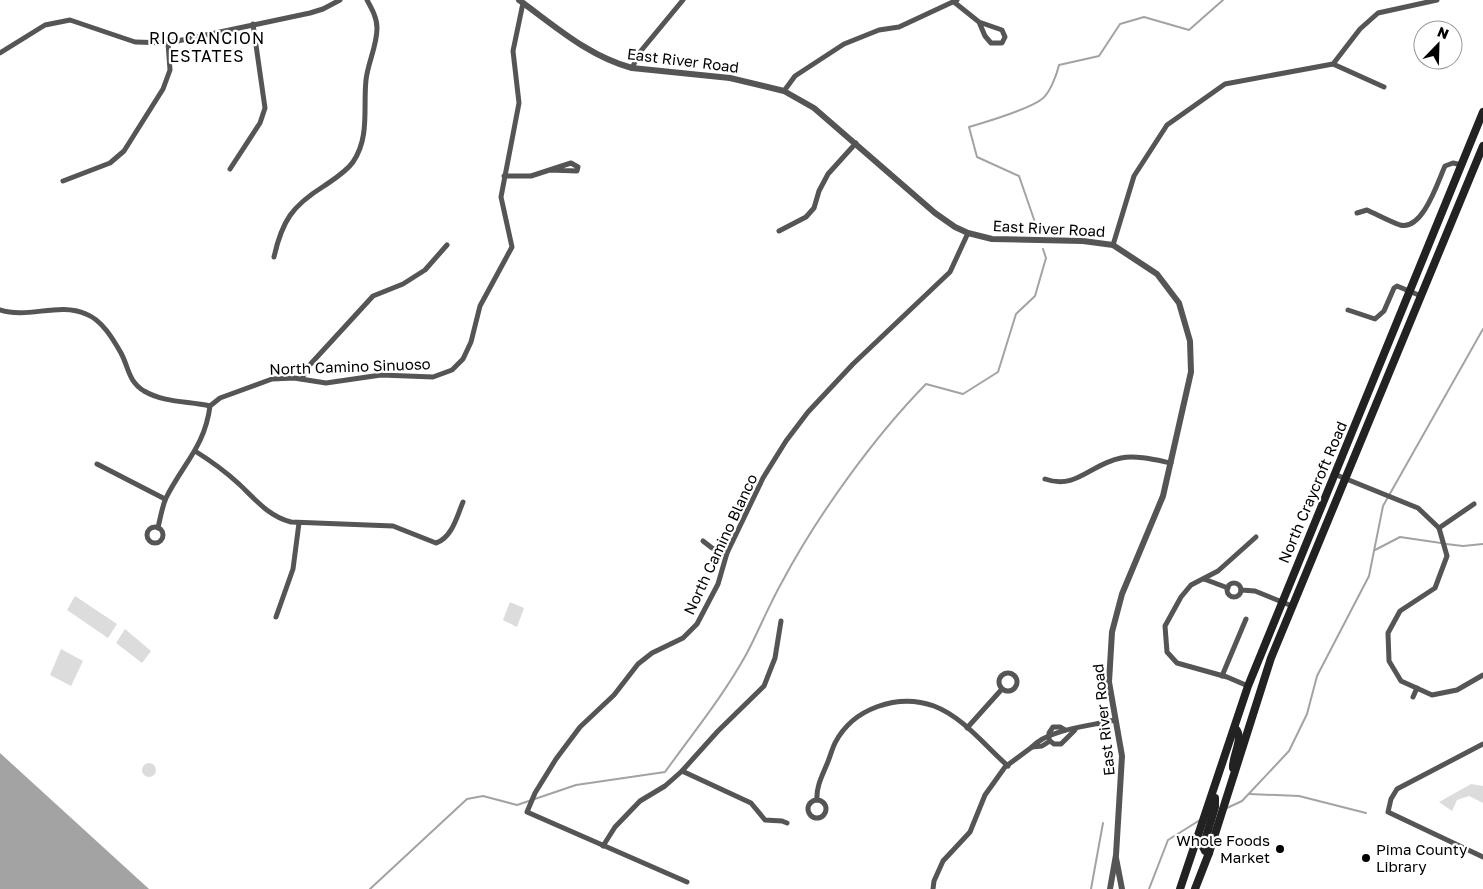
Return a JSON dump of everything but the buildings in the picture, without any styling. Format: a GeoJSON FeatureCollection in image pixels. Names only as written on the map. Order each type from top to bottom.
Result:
{"type":"FeatureCollection","features":[{"type":"Feature","properties":{"kind":"main road","name":"North Craycroft Road"},"geometry":{"type":"LineString","coordinates":[[1180,889],[1200,830],[1211,808],[1214,792],[1248,686],[1483,112]]}},
{"type":"Feature","properties":{"kind":"main road","name":"North Craycroft Road"},"geometry":{"type":"LineString","coordinates":[[1195,889],[1220,821],[1271,658],[1483,146]]}},
{"type":"Feature","properties":{"kind":"main road"},"geometry":{"type":"LineString","coordinates":[[1234,775],[1233,757],[1239,738],[1235,728]]}},
{"type":"Feature","properties":{"kind":"main road"},"geometry":{"type":"LineString","coordinates":[[1209,853],[1204,851],[1203,847],[1210,826],[1211,808]]}},
{"type":"Feature","properties":{"kind":"street"},"geometry":{"type":"LineString","coordinates":[[0,53],[45,24],[70,20],[135,42],[168,43],[322,10],[340,0]]}},
{"type":"Feature","properties":{"kind":"street"},"geometry":{"type":"LineString","coordinates":[[274,257],[285,222],[294,208],[306,197],[339,176],[352,163],[360,149],[365,128],[366,80],[377,39],[377,26],[367,0]]}},
{"type":"Feature","properties":{"kind":"street"},"geometry":{"type":"LineString","coordinates":[[1333,64],[1360,29],[1378,13],[1438,0]]}},
{"type":"Feature","properties":{"kind":"street"},"geometry":{"type":"LineString","coordinates":[[632,68],[640,52],[681,1]]}},
{"type":"Feature","properties":{"kind":"street"},"geometry":{"type":"LineString","coordinates":[[784,91],[795,76],[844,44],[879,30],[899,27],[955,1],[979,22],[985,36],[991,42],[1002,43],[1005,33],[997,27],[979,22]]}},
{"type":"Feature","properties":{"kind":"street","name":"East River Road"},"geometry":{"type":"LineString","coordinates":[[521,2],[576,42],[603,58],[632,68],[730,78],[784,91],[814,108],[935,214],[968,233],[1013,241],[1083,241],[1113,245],[1147,266],[1168,287],[1183,312],[1187,327],[1191,372],[1163,496],[1122,594],[1112,632],[1108,665],[1122,756],[1116,856],[1110,889]]}},
{"type":"Feature","properties":{"kind":"street","name":"North Camino Sinuoso"},"geometry":{"type":"LineString","coordinates":[[210,406],[220,398],[272,379],[302,379],[326,382],[381,375],[433,377],[452,370],[463,359],[480,306],[512,247],[505,207],[501,197],[519,103],[513,51],[521,2]]}},
{"type":"Feature","properties":{"kind":"street"},"geometry":{"type":"LineString","coordinates":[[230,169],[260,123],[265,108],[253,24]]}},
{"type":"Feature","properties":{"kind":"street"},"geometry":{"type":"LineString","coordinates":[[63,181],[110,163],[124,151],[162,89],[170,70],[168,43]]}},
{"type":"Feature","properties":{"kind":"street"},"geometry":{"type":"LineString","coordinates":[[1113,245],[1134,176],[1168,125],[1225,84],[1333,64],[1384,87]]}},
{"type":"Feature","properties":{"kind":"street"},"geometry":{"type":"LineString","coordinates":[[779,231],[806,217],[814,208],[819,191],[828,174],[856,143]]}},
{"type":"Feature","properties":{"kind":"street"},"geometry":{"type":"LineString","coordinates":[[1357,213],[1367,210],[1402,226],[1411,224],[1424,212],[1445,166],[1453,163],[1462,165]]}},
{"type":"Feature","properties":{"kind":"street"},"geometry":{"type":"LineString","coordinates":[[504,176],[531,176],[550,170]]}},
{"type":"Feature","properties":{"kind":"street","name":"North Camino Blanco"},"geometry":{"type":"LineString","coordinates":[[603,846],[527,812],[535,793],[556,759],[580,727],[614,695],[638,664],[652,653],[683,638],[698,624],[718,584],[727,553],[763,478],[791,434],[808,412],[853,364],[950,272],[968,233]]}},
{"type":"Feature","properties":{"kind":"street"},"geometry":{"type":"LineString","coordinates":[[302,379],[306,369],[373,296],[403,284],[425,270],[447,245]]}},
{"type":"Feature","properties":{"kind":"street"},"geometry":{"type":"LineString","coordinates":[[1348,310],[1375,319],[1384,311],[1394,288],[1397,286],[1421,296]]}},
{"type":"Feature","properties":{"kind":"street"},"geometry":{"type":"LineString","coordinates":[[0,310],[30,314],[67,309],[86,314],[101,324],[121,354],[130,379],[143,390],[166,401],[210,406],[207,427],[195,452],[166,499],[158,528]]}},
{"type":"Feature","properties":{"kind":"street"},"geometry":{"type":"LineString","coordinates":[[195,452],[216,464],[266,511],[281,519],[299,523],[373,523],[393,526],[436,543],[443,541],[448,534],[463,502]]}},
{"type":"Feature","properties":{"kind":"street"},"geometry":{"type":"LineString","coordinates":[[1045,479],[1056,483],[1071,482],[1089,470],[1123,457],[1171,463]]}},
{"type":"Feature","properties":{"kind":"street"},"geometry":{"type":"LineString","coordinates":[[97,464],[166,499]]}},
{"type":"Feature","properties":{"kind":"street"},"geometry":{"type":"LineString","coordinates":[[1334,474],[1418,508],[1439,528],[1447,556],[1435,588],[1400,611],[1388,634],[1389,661],[1401,681],[1432,695],[1457,690],[1483,675]]}},
{"type":"Feature","properties":{"kind":"street"},"geometry":{"type":"LineString","coordinates":[[1439,528],[1474,504]]}},
{"type":"Feature","properties":{"kind":"street"},"geometry":{"type":"LineString","coordinates":[[276,617],[293,569],[299,523]]}},
{"type":"Feature","properties":{"kind":"street"},"geometry":{"type":"LineString","coordinates":[[1248,686],[1222,676],[1177,663],[1167,652],[1165,626],[1172,610],[1191,584],[1218,571],[1256,537]]}},
{"type":"Feature","properties":{"kind":"street"},"geometry":{"type":"LineString","coordinates":[[703,541],[712,548],[727,553]]}},
{"type":"Feature","properties":{"kind":"street"},"geometry":{"type":"LineString","coordinates":[[1204,579],[1228,588],[1236,584],[1241,590],[1255,591],[1292,606]]}},
{"type":"Feature","properties":{"kind":"street"},"geometry":{"type":"LineString","coordinates":[[1228,588],[1228,593],[1234,596],[1239,594],[1241,590]]}},
{"type":"Feature","properties":{"kind":"street"},"geometry":{"type":"LineString","coordinates":[[1222,676],[1246,619]]}},
{"type":"Feature","properties":{"kind":"street"},"geometry":{"type":"LineString","coordinates":[[687,882],[603,846],[615,827],[640,801],[665,786],[682,771],[718,731],[764,686],[775,658],[781,621]]}},
{"type":"Feature","properties":{"kind":"street"},"geometry":{"type":"LineString","coordinates":[[1413,697],[1417,688]]}},
{"type":"Feature","properties":{"kind":"street"},"geometry":{"type":"LineString","coordinates":[[967,728],[1002,689]]}},
{"type":"Feature","properties":{"kind":"street"},"geometry":{"type":"LineString","coordinates":[[817,800],[816,790],[836,742],[850,724],[879,705],[893,702],[921,702],[945,711],[967,728],[1008,766]]}},
{"type":"Feature","properties":{"kind":"street"},"geometry":{"type":"LineString","coordinates":[[933,889],[934,881],[943,861],[970,832],[985,795],[1008,766],[1032,747],[1042,746],[1055,727],[1065,730],[1077,729],[1115,720]]}},
{"type":"Feature","properties":{"kind":"street"},"geometry":{"type":"LineString","coordinates":[[1049,738],[1054,744],[1061,744],[1077,729]]}},
{"type":"Feature","properties":{"kind":"street"},"geometry":{"type":"LineString","coordinates":[[1483,744],[1397,789],[1391,799],[1388,812],[1483,857]]}},
{"type":"Feature","properties":{"kind":"street"},"geometry":{"type":"LineString","coordinates":[[1473,748],[1483,749]]}},
{"type":"Feature","properties":{"kind":"street"},"geometry":{"type":"LineString","coordinates":[[682,771],[752,803],[765,820],[787,823]]}},
{"type":"Feature","properties":{"kind":"street","name":"East River Road"},"geometry":{"type":"LineString","coordinates":[[1116,856],[1122,889]]}},
{"type":"Feature","properties":{"kind":"shaded area"},"geometry":{"type":"Polygon","coordinates":[[[75,596],[117,624],[108,638],[67,610],[75,596]]]}},
{"type":"Feature","properties":{"kind":"shaded area"},"geometry":{"type":"Polygon","coordinates":[[[510,602],[524,608],[517,627],[503,620],[510,602]]]}},
{"type":"Feature","properties":{"kind":"shaded area"},"geometry":{"type":"Polygon","coordinates":[[[125,629],[151,651],[142,663],[116,643],[125,629]]]}},
{"type":"Feature","properties":{"kind":"shaded area"},"geometry":{"type":"Polygon","coordinates":[[[61,649],[83,661],[71,686],[50,675],[61,649]]]}},
{"type":"Feature","properties":{"kind":"shaded area"},"geometry":{"type":"Polygon","coordinates":[[[0,753],[149,889],[0,889],[0,753]]]}},
{"type":"Feature","properties":{"kind":"shaded area"},"geometry":{"type":"Polygon","coordinates":[[[146,763],[152,763],[156,770],[152,777],[146,777],[142,773],[142,767],[146,763]]]}},
{"type":"Feature","properties":{"kind":"shaded area"},"geometry":{"type":"Polygon","coordinates":[[[1471,784],[1483,786],[1483,803],[1469,796],[1457,800],[1452,811],[1439,802],[1471,784]]]}},
{"type":"Feature","properties":{"kind":"waterway"},"geometry":{"type":"LineString","coordinates":[[1037,228],[1019,176],[977,157],[969,127],[1018,111],[1042,99],[1050,88],[1059,65],[1099,56],[1120,24],[1144,17],[1189,30],[1223,0]]}},
{"type":"Feature","properties":{"kind":"waterway"},"geometry":{"type":"LineString","coordinates":[[370,889],[467,799],[483,796],[517,805],[576,785],[665,772],[738,669],[777,591],[829,504],[886,428],[926,384],[963,394],[998,372],[1016,314],[1035,296],[1046,258],[1043,249]]}},
{"type":"Feature","properties":{"kind":"waterway"},"geometry":{"type":"LineString","coordinates":[[1227,808],[1242,801],[1289,751],[1307,714],[1317,676],[1369,576],[1383,506],[1483,329]]}},
{"type":"Feature","properties":{"kind":"waterway"},"geometry":{"type":"LineString","coordinates":[[1375,550],[1400,537],[1441,543]]}},
{"type":"Feature","properties":{"kind":"waterway"},"geometry":{"type":"LineString","coordinates":[[1446,544],[1463,546],[1483,544]]}},
{"type":"Feature","properties":{"kind":"waterway"},"geometry":{"type":"LineString","coordinates":[[1249,794],[1299,796],[1366,813]]}},
{"type":"Feature","properties":{"kind":"waterway"},"geometry":{"type":"LineString","coordinates":[[1149,889],[1168,840],[1200,820]]}},
{"type":"Feature","properties":{"kind":"waterway"},"geometry":{"type":"LineString","coordinates":[[1091,889],[1103,823]]}},
{"type":"Feature","properties":{"kind":"place","name":"Whole Foods Market"},"geometry":{"type":"Point","coordinates":[1280,849]}},
{"type":"Feature","properties":{"kind":"place","name":"Pima County Library"},"geometry":{"type":"Point","coordinates":[1366,858]}},
{"type":"Feature","properties":{"kind":"district","name":"RIO CANCION ESTATES"},"geometry":{"type":"Point","coordinates":[207,47]}}]}
